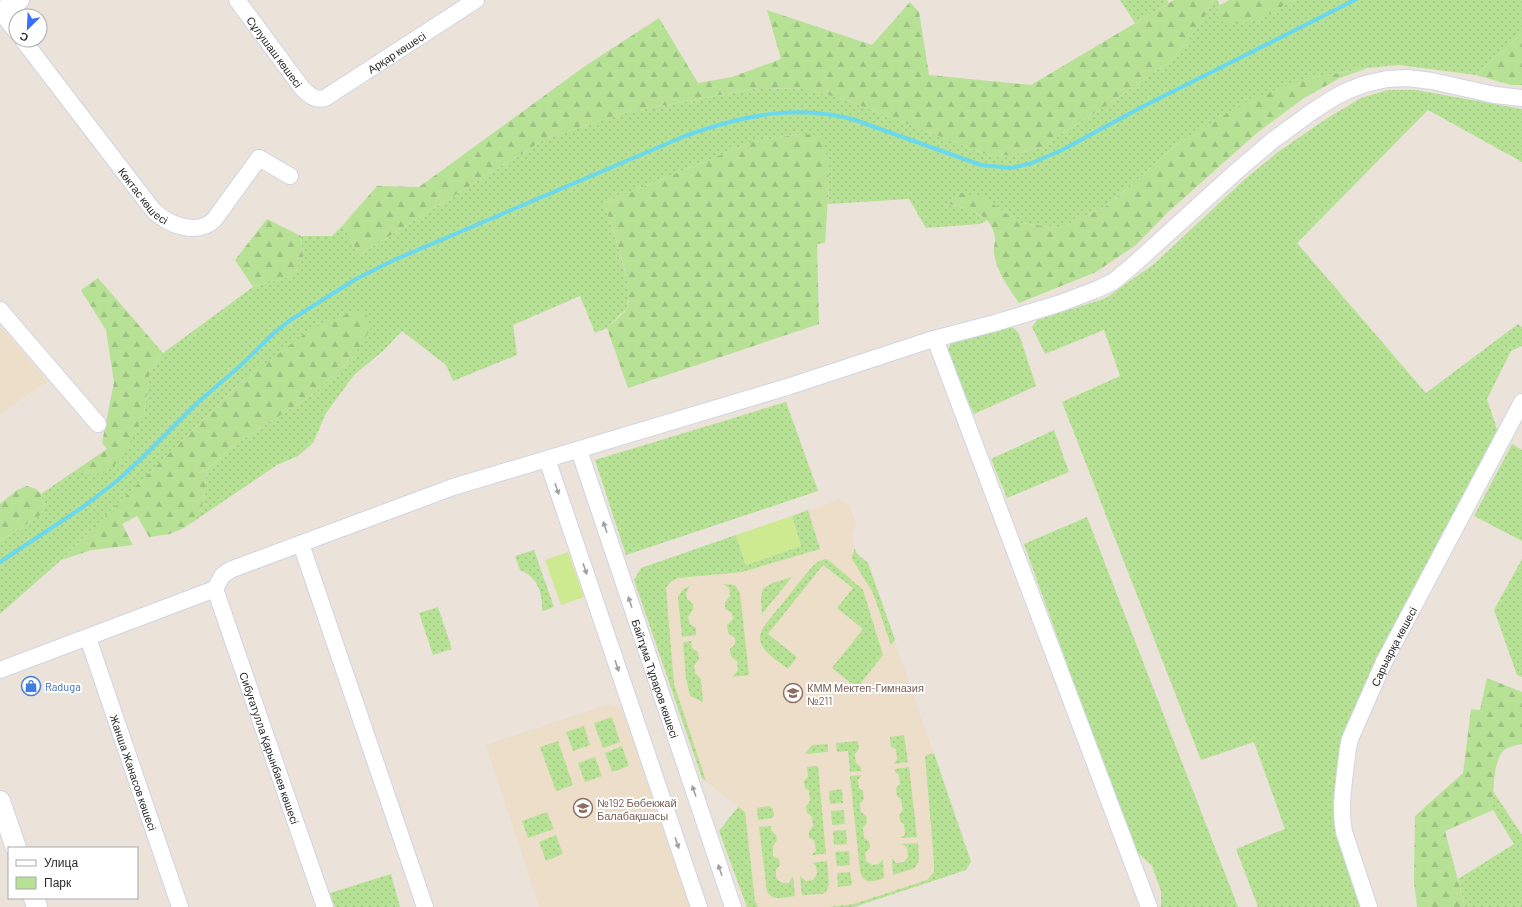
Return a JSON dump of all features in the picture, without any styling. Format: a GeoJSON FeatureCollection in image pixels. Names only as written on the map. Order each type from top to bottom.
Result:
{"type":"FeatureCollection","features":[{"type":"Feature","properties":{"kind":"street"},"geometry":{"type":"LineString","coordinates":[[8,21],[1,12],[19,0]]}},
{"type":"Feature","properties":{"kind":"street","name":"Сұлушаш көшесі"},"geometry":{"type":"LineString","coordinates":[[238,0],[297,82],[306,93],[316,99]]}},
{"type":"Feature","properties":{"kind":"street","name":"Арқар көшесі"},"geometry":{"type":"LineString","coordinates":[[316,99],[325,98],[476,0]]}},
{"type":"Feature","properties":{"kind":"street","name":"Көктас көшесі"},"geometry":{"type":"LineString","coordinates":[[29,48],[153,210],[161,218],[170,223],[188,227],[203,227],[208,225],[214,220],[259,158],[290,176]]}},
{"type":"Feature","properties":{"kind":"street"},"geometry":{"type":"LineString","coordinates":[[0,670],[215,589],[222,576],[230,570],[453,487],[787,387],[935,339],[1058,304],[1098,289],[1114,281],[1131,267],[1272,141],[1312,111],[1335,97],[1365,84],[1388,79],[1407,78],[1432,81],[1495,95],[1522,98]]}},
{"type":"Feature","properties":{"kind":"street"},"geometry":{"type":"LineString","coordinates":[[0,310],[98,424]]}},
{"type":"Feature","properties":{"kind":"street"},"geometry":{"type":"LineString","coordinates":[[935,339],[1149,907]]}},
{"type":"Feature","properties":{"kind":"street","name":"Сарыарқа көшесі"},"geometry":{"type":"LineString","coordinates":[[1369,907],[1344,832],[1342,820],[1346,763],[1350,739],[1384,662],[1522,402]]}},
{"type":"Feature","properties":{"kind":"street","name":"Байтұма Тұраров көшесі"},"geometry":{"type":"LineString","coordinates":[[579,450],[733,907]]}},
{"type":"Feature","properties":{"kind":"street"},"geometry":{"type":"LineString","coordinates":[[547,459],[699,907]]}},
{"type":"Feature","properties":{"kind":"street"},"geometry":{"type":"LineString","coordinates":[[301,544],[426,907]]}},
{"type":"Feature","properties":{"kind":"street","name":"Сибуғатулла Қарынбаев көшесі"},"geometry":{"type":"LineString","coordinates":[[215,589],[224,610],[325,907]]}},
{"type":"Feature","properties":{"kind":"street","name":"Жанша Жанасов көшесі"},"geometry":{"type":"LineString","coordinates":[[88,638],[180,907]]}},
{"type":"Feature","properties":{"kind":"street"},"geometry":{"type":"LineString","coordinates":[[0,801],[16,847]]}},
{"type":"Feature","properties":{"kind":"shaded area"},"geometry":{"type":"Polygon","coordinates":[[[0,326],[47,381],[0,415],[0,326]]]}},
{"type":"Feature","properties":{"kind":"shaded area","name":"КММ Мектеп-Гимназия №211"},"geometry":{"type":"Polygon","coordinates":[[[839,500],[849,504],[856,523],[852,538],[857,554],[868,563],[971,862],[966,870],[854,907],[747,907],[719,831],[738,807],[702,778],[634,580],[641,568],[839,500]]]}},
{"type":"Feature","properties":{"kind":"shaded area","name":"№192 Бөбекжай Балабақшасы"},"geometry":{"type":"Polygon","coordinates":[[[610,704],[624,708],[692,907],[539,907],[486,745],[610,704]]]}},
{"type":"Feature","properties":{"kind":"green space"},"geometry":{"type":"Polygon","coordinates":[[[1120,0],[1167,0],[1169,3],[1135,23],[1120,0]]]}},
{"type":"Feature","properties":{"kind":"green space"},"geometry":{"type":"Polygon","coordinates":[[[1174,0],[1213,0],[1203,20],[1173,59],[1116,99],[1040,148],[1011,155],[994,156],[980,152],[846,100],[806,89],[758,88],[623,113],[545,139],[359,255],[343,225],[377,186],[419,187],[585,66],[659,18],[698,83],[732,77],[781,59],[767,10],[872,45],[910,2],[919,12],[929,75],[1031,85],[1174,0]]]}},
{"type":"Feature","properties":{"kind":"green space"},"geometry":{"type":"Polygon","coordinates":[[[1213,0],[1217,0],[1220,5],[1217,14],[1257,19],[1294,0],[1522,0],[1522,33],[1476,75],[1399,65],[1368,68],[1304,79],[1182,140],[1108,205],[1061,228],[1020,223],[983,197],[948,204],[969,209],[988,220],[980,224],[926,228],[909,199],[828,204],[829,184],[800,134],[752,142],[604,203],[630,291],[627,308],[607,328],[595,333],[580,296],[513,325],[517,355],[453,381],[446,365],[402,331],[383,351],[354,375],[326,413],[313,443],[298,456],[277,465],[184,528],[200,511],[204,499],[207,470],[235,444],[311,396],[355,355],[241,382],[61,560],[0,614],[0,541],[41,515],[44,507],[41,494],[76,470],[90,474],[144,414],[150,372],[163,353],[253,287],[292,276],[303,256],[301,236],[332,236],[343,225],[359,255],[545,139],[623,113],[759,88],[806,89],[846,100],[980,152],[994,156],[1011,155],[1040,148],[1116,99],[1173,59],[1203,20],[1213,0]]]}},
{"type":"Feature","properties":{"kind":"green space"},"geometry":{"type":"Polygon","coordinates":[[[1229,0],[1294,0],[1258,19],[1248,22],[1228,23],[1219,20],[1217,14],[1220,5],[1229,0]]]}},
{"type":"Feature","properties":{"kind":"green space"},"geometry":{"type":"Polygon","coordinates":[[[1522,33],[1522,85],[1511,85],[1476,75],[1522,33]]]}},
{"type":"Feature","properties":{"kind":"green space"},"geometry":{"type":"Polygon","coordinates":[[[1368,68],[1340,78],[1304,98],[1258,132],[1167,213],[1136,245],[1096,272],[1019,303],[997,266],[994,251],[995,237],[993,229],[989,223],[978,213],[948,204],[961,193],[983,197],[1020,223],[1061,228],[1108,205],[1182,140],[1248,101],[1304,79],[1368,68]]]}},
{"type":"Feature","properties":{"kind":"green space"},"geometry":{"type":"Polygon","coordinates":[[[1388,90],[1416,90],[1522,109],[1522,162],[1428,110],[1297,243],[1426,393],[1518,324],[1522,327],[1522,346],[1511,351],[1487,399],[1499,435],[1340,754],[1335,785],[1335,803],[1361,907],[1258,907],[1236,849],[1285,829],[1254,742],[1201,760],[1062,402],[1120,376],[1104,330],[1045,354],[1032,327],[1037,320],[1106,298],[1154,264],[1244,180],[1278,152],[1326,119],[1361,98],[1388,90]]]}},
{"type":"Feature","properties":{"kind":"green space"},"geometry":{"type":"Polygon","coordinates":[[[800,134],[824,135],[829,184],[825,243],[817,244],[819,324],[628,388],[607,328],[625,311],[629,299],[628,287],[621,257],[604,203],[752,142],[800,134]]]}},
{"type":"Feature","properties":{"kind":"green space"},"geometry":{"type":"Polygon","coordinates":[[[267,219],[301,236],[303,256],[293,276],[253,287],[235,260],[267,219]]]}},
{"type":"Feature","properties":{"kind":"green space"},"geometry":{"type":"Polygon","coordinates":[[[98,278],[163,353],[150,372],[144,414],[121,460],[103,473],[90,474],[76,470],[107,449],[102,443],[114,382],[106,330],[81,290],[98,278]]]}},
{"type":"Feature","properties":{"kind":"green space"},"geometry":{"type":"Polygon","coordinates":[[[355,311],[366,314],[371,328],[355,355],[311,396],[235,444],[207,470],[204,499],[200,511],[184,528],[170,534],[149,537],[137,516],[122,524],[133,545],[92,550],[61,560],[241,382],[311,329],[355,311]]]}},
{"type":"Feature","properties":{"kind":"green space"},"geometry":{"type":"Polygon","coordinates":[[[1009,326],[1015,329],[1019,334],[1036,386],[974,414],[948,360],[948,349],[954,341],[1009,326]]]}},
{"type":"Feature","properties":{"kind":"green space"},"geometry":{"type":"Polygon","coordinates":[[[786,402],[818,491],[626,555],[595,460],[786,402]]]}},
{"type":"Feature","properties":{"kind":"green space"},"geometry":{"type":"Polygon","coordinates":[[[1054,430],[1069,472],[1007,498],[991,459],[1054,430]]]}},
{"type":"Feature","properties":{"kind":"green space"},"geometry":{"type":"Polygon","coordinates":[[[1512,444],[1522,450],[1522,541],[1474,516],[1512,444]]]}},
{"type":"Feature","properties":{"kind":"green space"},"geometry":{"type":"Polygon","coordinates":[[[27,486],[36,489],[41,494],[44,507],[41,515],[0,541],[0,504],[17,490],[27,486]]]}},
{"type":"Feature","properties":{"kind":"green space"},"geometry":{"type":"Polygon","coordinates":[[[808,510],[820,549],[742,572],[678,578],[670,582],[666,588],[674,684],[706,781],[702,778],[634,580],[641,568],[736,535],[746,565],[801,546],[792,516],[808,510]]]}},
{"type":"Feature","properties":{"kind":"green space"},"geometry":{"type":"Polygon","coordinates":[[[792,516],[801,546],[746,565],[736,535],[792,516]]]}},
{"type":"Feature","properties":{"kind":"green space"},"geometry":{"type":"Polygon","coordinates":[[[1087,517],[1238,907],[1161,907],[1161,891],[1152,866],[1133,848],[1024,544],[1087,517]]]}},
{"type":"Feature","properties":{"kind":"green space"},"geometry":{"type":"Polygon","coordinates":[[[855,548],[857,554],[868,563],[895,640],[891,645],[873,593],[852,559],[855,548]]]}},
{"type":"Feature","properties":{"kind":"green space"},"geometry":{"type":"Polygon","coordinates":[[[534,550],[554,607],[542,611],[542,598],[538,587],[531,577],[520,570],[515,556],[534,550]]]}},
{"type":"Feature","properties":{"kind":"green space"},"geometry":{"type":"Polygon","coordinates":[[[568,552],[584,597],[561,605],[545,560],[568,552]]]}},
{"type":"Feature","properties":{"kind":"green space"},"geometry":{"type":"Polygon","coordinates":[[[826,559],[863,590],[883,655],[857,688],[832,668],[863,629],[837,608],[853,588],[823,565],[768,634],[797,657],[788,669],[770,656],[762,646],[760,640],[764,626],[811,568],[821,560],[826,559]]]}},
{"type":"Feature","properties":{"kind":"green space"},"geometry":{"type":"Polygon","coordinates":[[[1522,559],[1522,677],[1517,675],[1494,610],[1522,559]]]}},
{"type":"Feature","properties":{"kind":"green space"},"geometry":{"type":"Polygon","coordinates":[[[792,577],[762,614],[761,598],[763,589],[772,583],[792,577]]]}},
{"type":"Feature","properties":{"kind":"green space"},"geometry":{"type":"Polygon","coordinates":[[[723,584],[735,585],[740,593],[749,675],[732,677],[738,670],[737,661],[731,657],[730,649],[735,644],[735,638],[728,633],[727,625],[733,619],[732,613],[725,609],[725,602],[730,596],[729,588],[723,584]]]}},
{"type":"Feature","properties":{"kind":"green space"},"geometry":{"type":"Polygon","coordinates":[[[690,586],[686,592],[687,599],[693,604],[693,610],[688,617],[690,624],[696,628],[696,635],[682,637],[678,598],[682,590],[690,586]]]}},
{"type":"Feature","properties":{"kind":"green space"},"geometry":{"type":"Polygon","coordinates":[[[438,607],[452,649],[433,655],[419,613],[438,607]]]}},
{"type":"Feature","properties":{"kind":"green space"},"geometry":{"type":"Polygon","coordinates":[[[691,641],[692,648],[698,652],[699,659],[694,666],[695,673],[701,679],[703,702],[690,696],[686,678],[683,642],[691,641]]]}},
{"type":"Feature","properties":{"kind":"green space"},"geometry":{"type":"Polygon","coordinates":[[[1487,678],[1522,692],[1522,744],[1506,749],[1502,752],[1499,758],[1494,780],[1493,810],[1445,831],[1465,907],[1417,907],[1414,882],[1415,816],[1463,773],[1471,709],[1480,710],[1487,678]]]}},
{"type":"Feature","properties":{"kind":"green space"},"geometry":{"type":"Polygon","coordinates":[[[612,717],[620,742],[603,748],[594,723],[612,717]]]}},
{"type":"Feature","properties":{"kind":"green space"},"geometry":{"type":"Polygon","coordinates":[[[584,726],[590,745],[573,751],[566,732],[584,726]]]}},
{"type":"Feature","properties":{"kind":"green space"},"geometry":{"type":"Polygon","coordinates":[[[904,735],[908,762],[893,764],[897,760],[896,749],[891,747],[890,737],[904,735]]]}},
{"type":"Feature","properties":{"kind":"green space"},"geometry":{"type":"Polygon","coordinates":[[[558,741],[573,785],[556,791],[540,747],[558,741]]]}},
{"type":"Feature","properties":{"kind":"green space"},"geometry":{"type":"Polygon","coordinates":[[[858,741],[859,749],[855,754],[856,763],[861,767],[861,771],[850,772],[848,751],[837,752],[836,743],[858,741]]]}},
{"type":"Feature","properties":{"kind":"green space"},"geometry":{"type":"Polygon","coordinates":[[[828,744],[828,752],[805,754],[812,745],[828,744]]]}},
{"type":"Feature","properties":{"kind":"green space"},"geometry":{"type":"Polygon","coordinates":[[[622,746],[629,766],[612,772],[605,753],[622,746]]]}},
{"type":"Feature","properties":{"kind":"green space"},"geometry":{"type":"Polygon","coordinates":[[[934,753],[971,862],[966,870],[854,907],[828,907],[854,904],[927,880],[934,872],[925,756],[934,753]]]}},
{"type":"Feature","properties":{"kind":"green space"},"geometry":{"type":"Polygon","coordinates":[[[595,757],[602,776],[585,782],[578,763],[595,757]]]}},
{"type":"Feature","properties":{"kind":"green space"},"geometry":{"type":"Polygon","coordinates":[[[818,766],[826,854],[811,855],[816,851],[814,840],[809,838],[809,832],[813,826],[812,817],[807,813],[806,806],[810,801],[809,791],[805,788],[804,781],[808,777],[807,767],[818,766]]]}},
{"type":"Feature","properties":{"kind":"green space"},"geometry":{"type":"Polygon","coordinates":[[[909,767],[917,837],[901,838],[905,834],[904,824],[900,821],[899,815],[903,810],[901,799],[897,796],[896,788],[900,784],[899,775],[894,769],[909,767]]]}},
{"type":"Feature","properties":{"kind":"green space"},"geometry":{"type":"Polygon","coordinates":[[[862,775],[858,780],[859,788],[863,791],[864,799],[860,804],[861,812],[866,816],[867,823],[863,828],[864,838],[869,841],[870,848],[865,853],[866,861],[872,865],[879,864],[883,859],[884,878],[876,881],[864,879],[860,871],[850,776],[862,775]]]}},
{"type":"Feature","properties":{"kind":"green space"},"geometry":{"type":"Polygon","coordinates":[[[842,789],[843,803],[830,804],[829,791],[842,789]]]}},
{"type":"Feature","properties":{"kind":"green space"},"geometry":{"type":"Polygon","coordinates":[[[1493,791],[1522,835],[1522,907],[1465,907],[1458,879],[1514,844],[1493,810],[1493,791]]]}},
{"type":"Feature","properties":{"kind":"green space"},"geometry":{"type":"Polygon","coordinates":[[[737,806],[745,812],[755,901],[758,907],[747,907],[719,831],[738,807],[737,806]]]}},
{"type":"Feature","properties":{"kind":"green space"},"geometry":{"type":"Polygon","coordinates":[[[769,806],[773,809],[774,816],[772,818],[758,820],[757,808],[769,806]]]}},
{"type":"Feature","properties":{"kind":"green space"},"geometry":{"type":"Polygon","coordinates":[[[844,810],[845,824],[832,825],[831,811],[844,810]]]}},
{"type":"Feature","properties":{"kind":"green space"},"geometry":{"type":"Polygon","coordinates":[[[547,812],[554,829],[528,838],[522,821],[547,812]]]}},
{"type":"Feature","properties":{"kind":"green space"},"geometry":{"type":"Polygon","coordinates":[[[771,826],[771,830],[776,835],[777,840],[773,846],[773,856],[779,859],[780,865],[776,870],[776,878],[782,883],[789,883],[793,876],[795,896],[776,898],[767,892],[759,827],[771,826]]]}},
{"type":"Feature","properties":{"kind":"green space"},"geometry":{"type":"Polygon","coordinates":[[[846,830],[847,844],[834,845],[833,831],[846,830]]]}},
{"type":"Feature","properties":{"kind":"green space"},"geometry":{"type":"Polygon","coordinates":[[[556,835],[563,854],[546,861],[539,842],[556,835]]]}},
{"type":"Feature","properties":{"kind":"green space"},"geometry":{"type":"Polygon","coordinates":[[[918,843],[919,860],[915,868],[893,875],[892,858],[896,863],[904,862],[908,857],[907,848],[902,844],[918,843]]]}},
{"type":"Feature","properties":{"kind":"green space"},"geometry":{"type":"Polygon","coordinates":[[[849,851],[850,865],[837,866],[835,852],[849,851]]]}},
{"type":"Feature","properties":{"kind":"green space"},"geometry":{"type":"Polygon","coordinates":[[[827,861],[829,884],[826,892],[822,894],[802,895],[800,876],[806,881],[813,880],[817,874],[816,866],[812,863],[827,861]]]}},
{"type":"Feature","properties":{"kind":"green space"},"geometry":{"type":"Polygon","coordinates":[[[850,872],[852,885],[838,887],[837,873],[850,872]]]}},
{"type":"Feature","properties":{"kind":"green space"},"geometry":{"type":"Polygon","coordinates":[[[391,874],[400,907],[335,907],[330,893],[391,874]]]}},
{"type":"Feature","properties":{"kind":"waterway"},"geometry":{"type":"LineString","coordinates":[[0,562],[83,507],[117,481],[196,404],[239,367],[274,333],[289,321],[356,279],[394,260],[685,136],[727,123],[769,114],[790,112],[833,115],[855,120],[981,165],[1012,168],[1032,163],[1062,150],[1140,108],[1355,0]]}},
{"type":"Feature","properties":{"kind":"place","name":"Raduga"},"geometry":{"type":"Point","coordinates":[31,686]}},
{"type":"Feature","properties":{"kind":"place","name":"КММ Мектеп-Гимназия №211"},"geometry":{"type":"Point","coordinates":[793,693]}},
{"type":"Feature","properties":{"kind":"place","name":"№192 Бөбекжай Балабақшасы"},"geometry":{"type":"Point","coordinates":[583,808]}}]}
